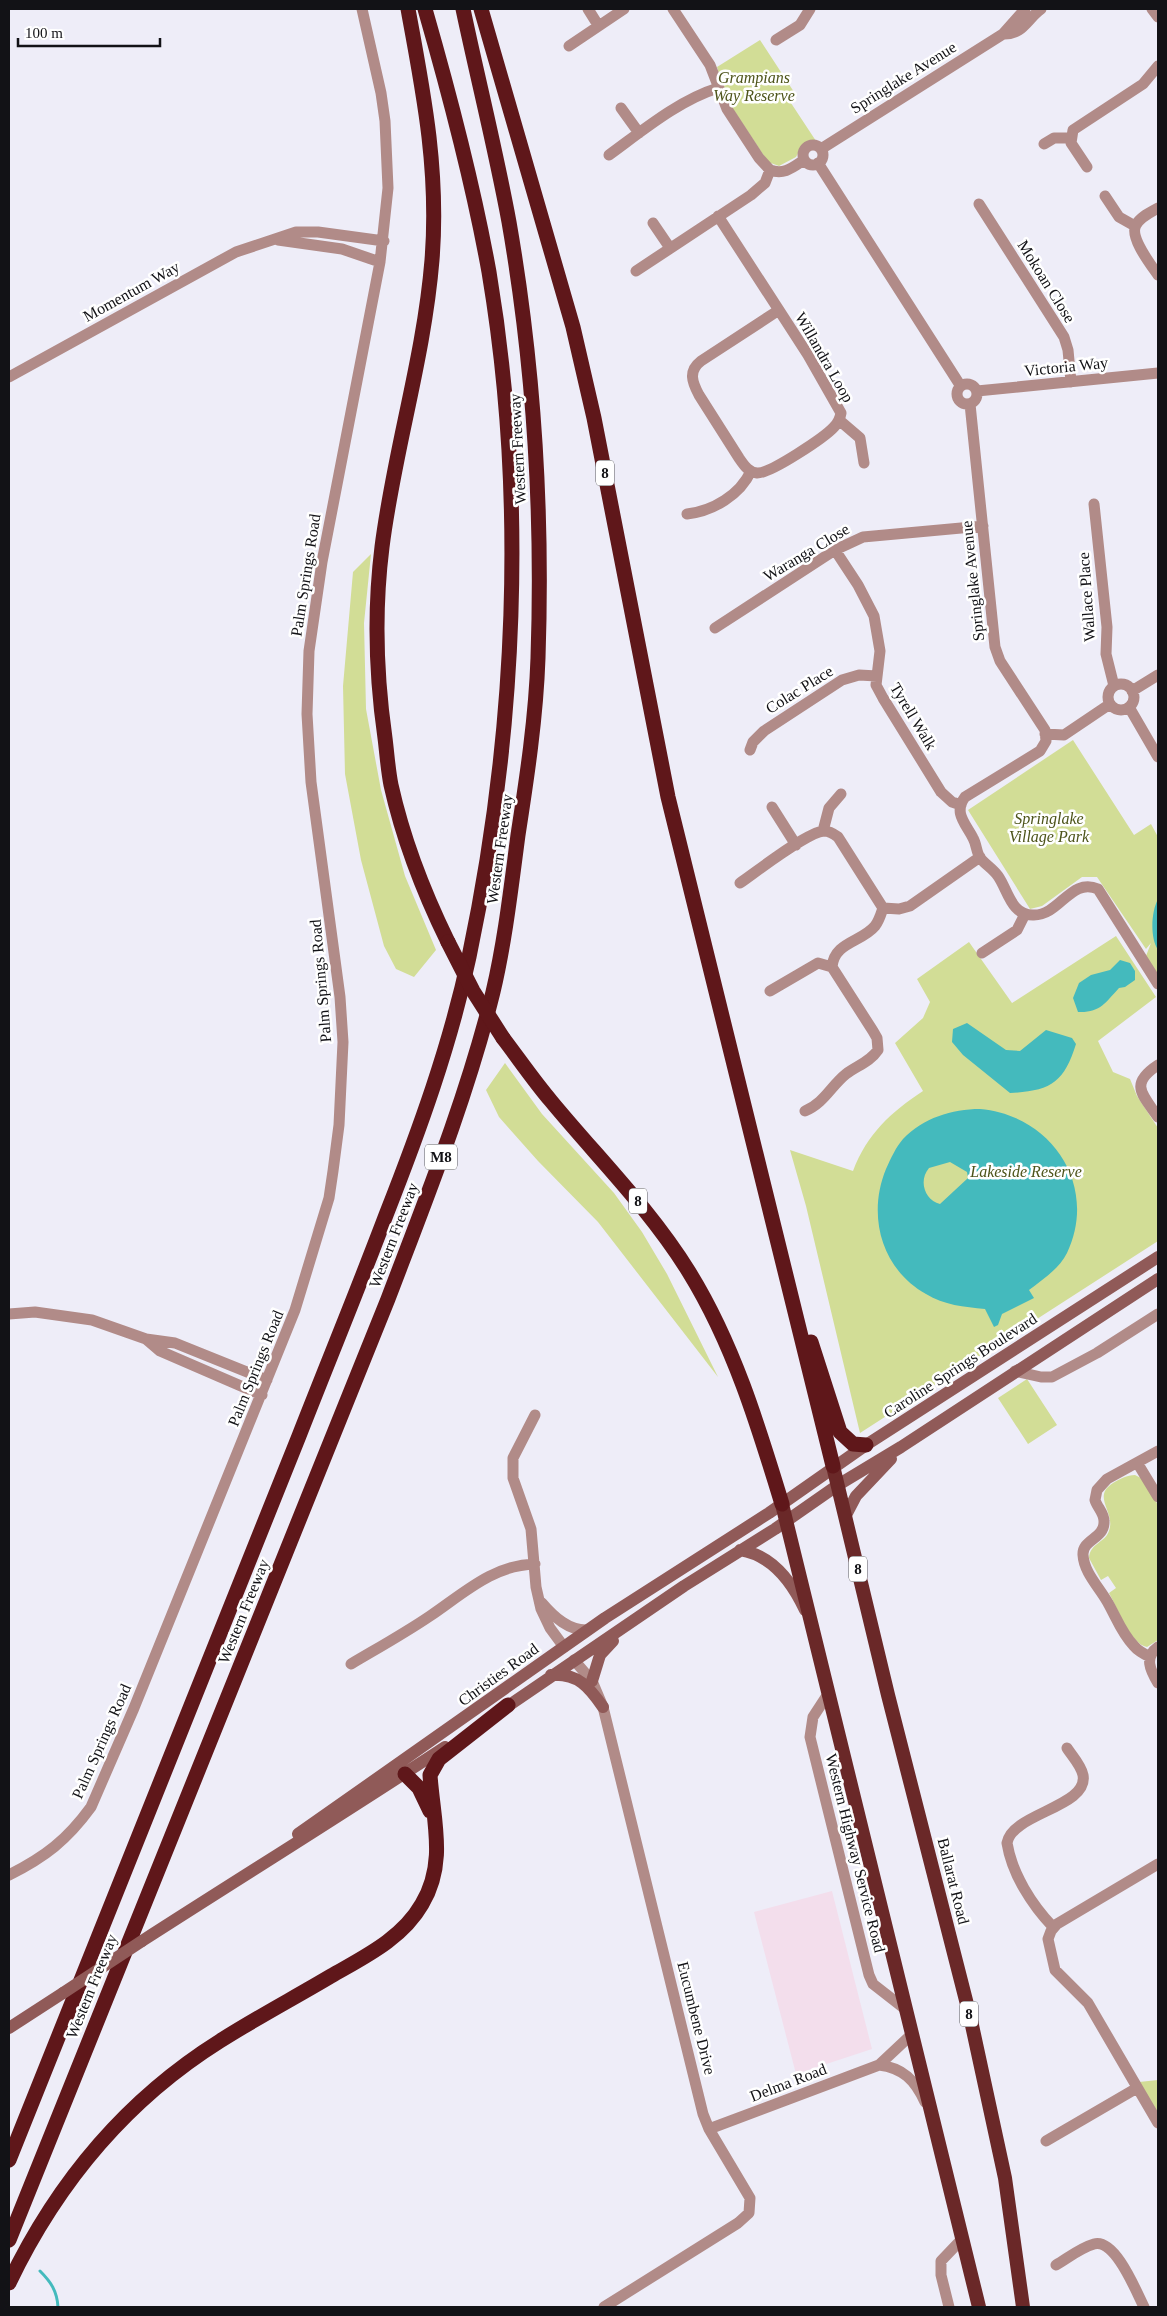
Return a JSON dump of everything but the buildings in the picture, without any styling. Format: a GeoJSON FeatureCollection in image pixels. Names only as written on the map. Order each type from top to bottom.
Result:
{"type":"FeatureCollection","features":[{"type":"Feature","properties":{"kind":"highway","name":"8"},"geometry":{"type":"LineString","coordinates":[[408,9],[430,134],[434,172],[432,258],[422,345],[382,548],[376,639],[378,686],[391,785],[424,891],[473,991],[503,1038],[551,1101],[618,1175],[689,1271],[707,1303],[743,1384],[782,1504],[979,2307]]}},
{"type":"Feature","properties":{"kind":"highway","name":"Western Freeway"},"geometry":{"type":"LineString","coordinates":[[9,2160],[141,1833],[419,1130],[468,961],[484,875],[499,773],[510,601],[511,491],[497,331],[489,273],[468,171],[425,9]]}},
{"type":"Feature","properties":{"kind":"highway","name":"Western Freeway"},"geometry":{"type":"LineString","coordinates":[[9,2240],[388,1299],[437,1169],[493,991],[526,783],[538,660],[536,436],[523,319],[509,222],[463,9]]}},
{"type":"Feature","properties":{"kind":"highway","name":"8"},"geometry":{"type":"LineString","coordinates":[[481,9],[551,247],[577,345],[596,428],[668,797],[833,1466]]}},
{"type":"Feature","properties":{"kind":"highway"},"geometry":{"type":"LineString","coordinates":[[786,1278],[812,1344],[840,1432],[853,1444],[866,1445]]}},
{"type":"Feature","properties":{"kind":"highway","name":"Ballarat Road"},"geometry":{"type":"LineString","coordinates":[[833,1466],[970,2016],[1005,2178],[1023,2307]]}},
{"type":"Feature","properties":{"kind":"highway"},"geometry":{"type":"LineString","coordinates":[[9,2283],[26,2247],[76,2170],[104,2138],[155,2087],[222,2040],[376,1950],[408,1924],[422,1906],[431,1885],[437,1859],[437,1829],[430,1775],[434,1765],[439,1759],[508,1705]]}},
{"type":"Feature","properties":{"kind":"highway"},"geometry":{"type":"LineString","coordinates":[[405,1774],[416,1784],[426,1800],[437,1829]]}},
{"type":"Feature","properties":{"kind":"main road","name":"Caroline Springs Boulevard"},"geometry":{"type":"LineString","coordinates":[[782,1504],[833,1466],[1158,1257]]}},
{"type":"Feature","properties":{"kind":"main road"},"geometry":{"type":"LineString","coordinates":[[786,1522],[838,1485],[901,1448],[982,1392],[1158,1279]]}},
{"type":"Feature","properties":{"kind":"main road"},"geometry":{"type":"LineString","coordinates":[[1110,1288],[1120,1303]]}},
{"type":"Feature","properties":{"kind":"main road"},"geometry":{"type":"LineString","coordinates":[[972,1376],[982,1392]]}},
{"type":"Feature","properties":{"kind":"main road"},"geometry":{"type":"LineString","coordinates":[[846,1517],[856,1496],[901,1448]]}},
{"type":"Feature","properties":{"kind":"main road","name":"Christies Road"},"geometry":{"type":"LineString","coordinates":[[238,1879],[316,1821],[588,1630],[782,1504]]}},
{"type":"Feature","properties":{"kind":"main road","name":"Christies Road"},"geometry":{"type":"LineString","coordinates":[[9,2028],[238,1879],[336,1820],[653,1607],[786,1522]]}},
{"type":"Feature","properties":{"kind":"main road"},"geometry":{"type":"LineString","coordinates":[[740,1550],[760,1556],[781,1572],[800,1600],[812,1626]]}},
{"type":"Feature","properties":{"kind":"main road"},"geometry":{"type":"LineString","coordinates":[[592,1682],[597,1661],[603,1650],[653,1607]]}},
{"type":"Feature","properties":{"kind":"main road"},"geometry":{"type":"LineString","coordinates":[[564,1647],[574,1660]]}},
{"type":"Feature","properties":{"kind":"main road"},"geometry":{"type":"LineString","coordinates":[[551,1675],[570,1676],[581,1681],[589,1687],[603,1707]]}},
{"type":"Feature","properties":{"kind":"main road"},"geometry":{"type":"LineString","coordinates":[[316,1821],[395,1774],[405,1774]]}},
{"type":"Feature","properties":{"kind":"street","name":"Palm Springs Road"},"geometry":{"type":"LineString","coordinates":[[9,1875],[35,1862],[55,1848],[75,1828],[91,1807],[262,1395],[308,1273],[328,1198],[339,1125],[343,1042],[340,997],[311,782],[307,714],[310,651],[322,562],[384,241],[388,188],[385,122],[362,9]]}},
{"type":"Feature","properties":{"kind":"street"},"geometry":{"type":"LineString","coordinates":[[588,9],[598,25]]}},
{"type":"Feature","properties":{"kind":"street"},"geometry":{"type":"LineString","coordinates":[[569,46],[624,9]]}},
{"type":"Feature","properties":{"kind":"street"},"geometry":{"type":"LineString","coordinates":[[673,9],[710,65],[727,109],[759,158],[770,170],[779,173],[787,172],[804,160]]}},
{"type":"Feature","properties":{"kind":"street"},"geometry":{"type":"LineString","coordinates":[[776,40],[800,25],[810,9]]}},
{"type":"Feature","properties":{"kind":"street","name":"Springlake Avenue"},"geometry":{"type":"LineString","coordinates":[[821,149],[1003,34],[1025,9]]}},
{"type":"Feature","properties":{"kind":"street","name":"Springlake Avenue"},"geometry":{"type":"LineString","coordinates":[[1003,34],[1011,34],[1022,28],[1041,9]]}},
{"type":"Feature","properties":{"kind":"street"},"geometry":{"type":"LineString","coordinates":[[1152,9],[1158,17]]}},
{"type":"Feature","properties":{"kind":"street"},"geometry":{"type":"LineString","coordinates":[[1087,167],[1072,146],[1070,138],[1073,130],[1079,124],[1143,84],[1158,66]]}},
{"type":"Feature","properties":{"kind":"street"},"geometry":{"type":"LineString","coordinates":[[609,155],[639,133],[703,92],[718,88]]}},
{"type":"Feature","properties":{"kind":"street"},"geometry":{"type":"LineString","coordinates":[[622,108],[639,133]]}},
{"type":"Feature","properties":{"kind":"street"},"geometry":{"type":"LineString","coordinates":[[1044,144],[1054,138],[1070,138]]}},
{"type":"Feature","properties":{"kind":"street"},"geometry":{"type":"LineString","coordinates":[[816,145],[821,149],[823,155],[818,163],[810,164],[804,160],[803,151],[807,146],[816,145]]}},
{"type":"Feature","properties":{"kind":"street"},"geometry":{"type":"LineString","coordinates":[[818,163],[960,386]]}},
{"type":"Feature","properties":{"kind":"street"},"geometry":{"type":"LineString","coordinates":[[636,271],[760,188],[770,170]]}},
{"type":"Feature","properties":{"kind":"street"},"geometry":{"type":"LineString","coordinates":[[1105,196],[1119,217],[1135,226]]}},
{"type":"Feature","properties":{"kind":"street","name":"Mokoan Close"},"geometry":{"type":"LineString","coordinates":[[979,204],[1064,337],[1068,350],[1071,382]]}},
{"type":"Feature","properties":{"kind":"street"},"geometry":{"type":"LineString","coordinates":[[1135,226],[1158,208]]}},
{"type":"Feature","properties":{"kind":"street","name":"Willandra Loop"},"geometry":{"type":"LineString","coordinates":[[718,216],[779,310],[841,413],[840,420],[830,432],[773,468],[762,472],[751,471],[740,458],[698,395],[694,386],[692,372],[694,366],[779,310]]}},
{"type":"Feature","properties":{"kind":"street"},"geometry":{"type":"LineString","coordinates":[[653,223],[670,248]]}},
{"type":"Feature","properties":{"kind":"street"},"geometry":{"type":"LineString","coordinates":[[1135,226],[1135,238],[1158,275]]}},
{"type":"Feature","properties":{"kind":"street","name":"Momentum Way"},"geometry":{"type":"LineString","coordinates":[[9,377],[236,252],[296,232],[318,232],[384,241]]}},
{"type":"Feature","properties":{"kind":"street","name":"Momentum Way"},"geometry":{"type":"LineString","coordinates":[[272,239],[342,249],[380,262]]}},
{"type":"Feature","properties":{"kind":"street","name":"Victoria Way"},"geometry":{"type":"LineString","coordinates":[[977,391],[1158,373]]}},
{"type":"Feature","properties":{"kind":"street"},"geometry":{"type":"LineString","coordinates":[[970,383],[977,391],[974,401],[970,404],[958,400],[956,393],[960,386],[970,383]]}},
{"type":"Feature","properties":{"kind":"street","name":"Springlake Avenue"},"geometry":{"type":"LineString","coordinates":[[970,404],[997,654],[1041,724],[1045,734]]}},
{"type":"Feature","properties":{"kind":"street","name":"Willandra Loop"},"geometry":{"type":"LineString","coordinates":[[840,420],[860,438],[863,445],[864,463]]}},
{"type":"Feature","properties":{"kind":"street"},"geometry":{"type":"LineString","coordinates":[[687,514],[703,512],[734,493],[743,485],[751,471]]}},
{"type":"Feature","properties":{"kind":"street","name":"Wallace Place"},"geometry":{"type":"LineString","coordinates":[[1094,504],[1107,627],[1106,654],[1114,686]]}},
{"type":"Feature","properties":{"kind":"street","name":"Waranga Close"},"geometry":{"type":"LineString","coordinates":[[715,628],[854,539],[983,526]]}},
{"type":"Feature","properties":{"kind":"street","name":"Tyrell Walk"},"geometry":{"type":"LineString","coordinates":[[835,550],[862,592],[874,616],[880,651],[876,685],[936,784],[947,798],[961,805]]}},
{"type":"Feature","properties":{"kind":"street","name":"Colac Place"},"geometry":{"type":"LineString","coordinates":[[750,750],[753,742],[764,731],[842,680],[859,675],[877,676]]}},
{"type":"Feature","properties":{"kind":"street"},"geometry":{"type":"LineString","coordinates":[[1132,691],[1158,675]]}},
{"type":"Feature","properties":{"kind":"street"},"geometry":{"type":"LineString","coordinates":[[1114,686],[1126,686],[1132,691],[1133,699],[1129,707],[1121,710],[1110,704],[1108,696],[1114,686]]}},
{"type":"Feature","properties":{"kind":"street"},"geometry":{"type":"LineString","coordinates":[[1110,704],[1064,735],[1045,734],[1046,741],[1040,751],[1007,773],[976,788],[965,796],[961,805],[960,816],[973,838],[980,857],[997,875],[1015,907],[1025,914],[1036,916],[1046,913],[1080,887],[1089,885],[1098,889],[1158,984]]}},
{"type":"Feature","properties":{"kind":"street"},"geometry":{"type":"LineString","coordinates":[[1129,707],[1158,757]]}},
{"type":"Feature","properties":{"kind":"street"},"geometry":{"type":"LineString","coordinates":[[823,831],[829,808],[841,794]]}},
{"type":"Feature","properties":{"kind":"street"},"geometry":{"type":"LineString","coordinates":[[772,806],[796,845]]}},
{"type":"Feature","properties":{"kind":"street"},"geometry":{"type":"LineString","coordinates":[[740,883],[796,845],[823,831],[833,833],[838,837],[883,908]]}},
{"type":"Feature","properties":{"kind":"street"},"geometry":{"type":"LineString","coordinates":[[883,908],[898,909],[910,906],[980,857]]}},
{"type":"Feature","properties":{"kind":"street"},"geometry":{"type":"LineString","coordinates":[[805,1111],[818,1104],[839,1080],[870,1059],[878,1050],[874,1031],[832,968],[832,961],[838,951],[875,926],[883,908]]}},
{"type":"Feature","properties":{"kind":"street"},"geometry":{"type":"LineString","coordinates":[[982,953],[1017,930],[1025,914]]}},
{"type":"Feature","properties":{"kind":"street"},"geometry":{"type":"LineString","coordinates":[[770,991],[818,963],[832,968]]}},
{"type":"Feature","properties":{"kind":"street"},"geometry":{"type":"LineString","coordinates":[[1158,1065],[1143,1076],[1140,1085],[1144,1096],[1158,1117]]}},
{"type":"Feature","properties":{"kind":"street"},"geometry":{"type":"LineString","coordinates":[[9,1314],[35,1312],[92,1320],[146,1339],[176,1342],[267,1380]]}},
{"type":"Feature","properties":{"kind":"street"},"geometry":{"type":"LineString","coordinates":[[1015,1371],[1041,1377],[1052,1377],[1104,1348],[1158,1314]]}},
{"type":"Feature","properties":{"kind":"street"},"geometry":{"type":"LineString","coordinates":[[146,1339],[160,1351],[262,1395]]}},
{"type":"Feature","properties":{"kind":"street"},"geometry":{"type":"LineString","coordinates":[[535,1415],[516,1449],[512,1469],[513,1478],[531,1529],[540,1600],[545,1620],[564,1647]]}},
{"type":"Feature","properties":{"kind":"street"},"geometry":{"type":"LineString","coordinates":[[1150,1657],[1135,1648],[1127,1638],[1087,1569],[1082,1556],[1085,1546],[1098,1536],[1103,1527],[1103,1517],[1095,1500],[1097,1490],[1111,1477],[1138,1464],[1158,1451]]}},
{"type":"Feature","properties":{"kind":"street"},"geometry":{"type":"LineString","coordinates":[[1138,1464],[1158,1497]]}},
{"type":"Feature","properties":{"kind":"street"},"geometry":{"type":"LineString","coordinates":[[351,1664],[430,1616],[489,1575],[505,1568],[535,1564]]}},
{"type":"Feature","properties":{"kind":"street"},"geometry":{"type":"LineString","coordinates":[[540,1600],[558,1620],[578,1630],[588,1630]]}},
{"type":"Feature","properties":{"kind":"street"},"geometry":{"type":"LineString","coordinates":[[1158,1646],[1150,1657],[1149,1666],[1158,1683]]}},
{"type":"Feature","properties":{"kind":"street","name":"Eucumbene Drive"},"geometry":{"type":"LineString","coordinates":[[574,1660],[592,1682],[603,1707],[708,2129],[747,2191],[751,2206],[749,2213],[738,2223],[604,2307]]}},
{"type":"Feature","properties":{"kind":"street","name":"Western Highway Service Road"},"geometry":{"type":"LineString","coordinates":[[828,1694],[812,1717],[810,1736],[869,1975],[874,1984],[905,2009]]}},
{"type":"Feature","properties":{"kind":"street"},"geometry":{"type":"LineString","coordinates":[[1053,1927],[1037,1910],[1024,1886],[1006,1843],[1012,1831],[1070,1797],[1079,1789],[1082,1773],[1067,1748]]}},
{"type":"Feature","properties":{"kind":"street"},"geometry":{"type":"LineString","coordinates":[[1158,1864],[1053,1927],[1048,1945],[1055,1970],[1088,2003],[1158,2123]]}},
{"type":"Feature","properties":{"kind":"street","name":"Delma Road"},"geometry":{"type":"LineString","coordinates":[[708,2129],[878,2065],[912,2035]]}},
{"type":"Feature","properties":{"kind":"street"},"geometry":{"type":"LineString","coordinates":[[878,2065],[898,2070],[912,2079],[931,2116]]}},
{"type":"Feature","properties":{"kind":"street"},"geometry":{"type":"LineString","coordinates":[[1046,2141],[1137,2088]]}},
{"type":"Feature","properties":{"kind":"street"},"geometry":{"type":"LineString","coordinates":[[949,2307],[941,2275],[941,2261],[962,2239]]}},
{"type":"Feature","properties":{"kind":"street"},"geometry":{"type":"LineString","coordinates":[[1056,2265],[1086,2247],[1104,2244],[1115,2253],[1144,2307]]}},
{"type":"Feature","properties":{"kind":"shaded area"},"geometry":{"type":"Polygon","coordinates":[[[832,1891],[872,2049],[796,2074],[754,1912],[832,1891]]]}},
{"type":"Feature","properties":{"kind":"green space","name":"Grampians Way Reserve"},"geometry":{"type":"Polygon","coordinates":[[[760,40],[794,92],[787,97],[816,141],[803,144],[796,157],[779,166],[768,162],[727,100],[717,67],[760,40]]]}},
{"type":"Feature","properties":{"kind":"green space"},"geometry":{"type":"Polygon","coordinates":[[[371,554],[364,623],[366,709],[381,790],[405,876],[436,950],[414,977],[396,969],[384,946],[361,860],[345,774],[343,686],[353,572],[371,554]]]}},
{"type":"Feature","properties":{"kind":"green space","name":"Springlake Village Park"},"geometry":{"type":"Polygon","coordinates":[[[1073,740],[1134,835],[1151,824],[1158,837],[1158,975],[1146,956],[1151,943],[1146,949],[1097,877],[1082,877],[1042,906],[1030,909],[968,810],[1073,740]]]}},
{"type":"Feature","properties":{"kind":"green space","name":"Lakeside Reserve"},"geometry":{"type":"Polygon","coordinates":[[[1116,936],[1156,997],[1098,1041],[1113,1072],[1130,1079],[1137,1096],[1158,1128],[1158,1241],[860,1433],[806,1206],[790,1150],[853,1171],[865,1146],[881,1125],[923,1091],[895,1043],[923,1018],[930,1002],[917,979],[969,942],[1012,1003],[1116,936]]]}},
{"type":"Feature","properties":{"kind":"green space"},"geometry":{"type":"Polygon","coordinates":[[[505,1063],[542,1114],[614,1193],[642,1232],[667,1274],[718,1377],[598,1222],[538,1161],[499,1117],[486,1090],[505,1063]]]}},
{"type":"Feature","properties":{"kind":"green space"},"geometry":{"type":"Polygon","coordinates":[[[1027,1379],[1057,1425],[1028,1444],[998,1398],[1027,1379]]]}},
{"type":"Feature","properties":{"kind":"green space"},"geometry":{"type":"Polygon","coordinates":[[[1135,1475],[1141,1478],[1158,1505],[1158,1640],[1147,1647],[1135,1639],[1120,1615],[1109,1593],[1116,1588],[1108,1576],[1101,1580],[1089,1558],[1092,1549],[1109,1531],[1109,1517],[1104,1499],[1107,1488],[1121,1479],[1135,1475]]]}},
{"type":"Feature","properties":{"kind":"green space"},"geometry":{"type":"Polygon","coordinates":[[[1158,2080],[1158,2115],[1139,2082],[1158,2080]]]}},
{"type":"Feature","properties":{"kind":"water"},"geometry":{"type":"Polygon","coordinates":[[[1158,899],[1158,950],[1155,945],[1152,925],[1158,899]]]}},
{"type":"Feature","properties":{"kind":"water"},"geometry":{"type":"Polygon","coordinates":[[[1120,960],[1130,963],[1135,971],[1135,980],[1125,987],[1119,988],[1097,1009],[1078,1012],[1073,998],[1079,983],[1091,975],[1110,970],[1120,960]]]}},
{"type":"Feature","properties":{"kind":"water"},"geometry":{"type":"Polygon","coordinates":[[[967,1023],[1006,1050],[1020,1051],[1046,1030],[1072,1038],[1076,1044],[1066,1068],[1054,1082],[1036,1090],[1010,1093],[963,1055],[952,1042],[953,1029],[967,1023]]]}},
{"type":"Feature","properties":{"kind":"water"},"geometry":{"type":"Polygon","coordinates":[[[969,1109],[980,1109],[1005,1114],[1028,1124],[1047,1139],[1062,1158],[1072,1179],[1077,1203],[1075,1228],[1064,1259],[1050,1274],[1029,1290],[1034,1298],[1002,1314],[998,1325],[994,1327],[985,1309],[940,1301],[911,1283],[898,1270],[889,1256],[878,1222],[880,1187],[886,1169],[900,1142],[929,1120],[969,1109]],[[950,1162],[929,1168],[924,1184],[930,1199],[940,1204],[968,1178],[967,1172],[950,1162]]]}},
{"type":"Feature","properties":{"kind":"waterway"},"geometry":{"type":"LineString","coordinates":[[40,2271],[53,2287],[58,2307]]}}]}
